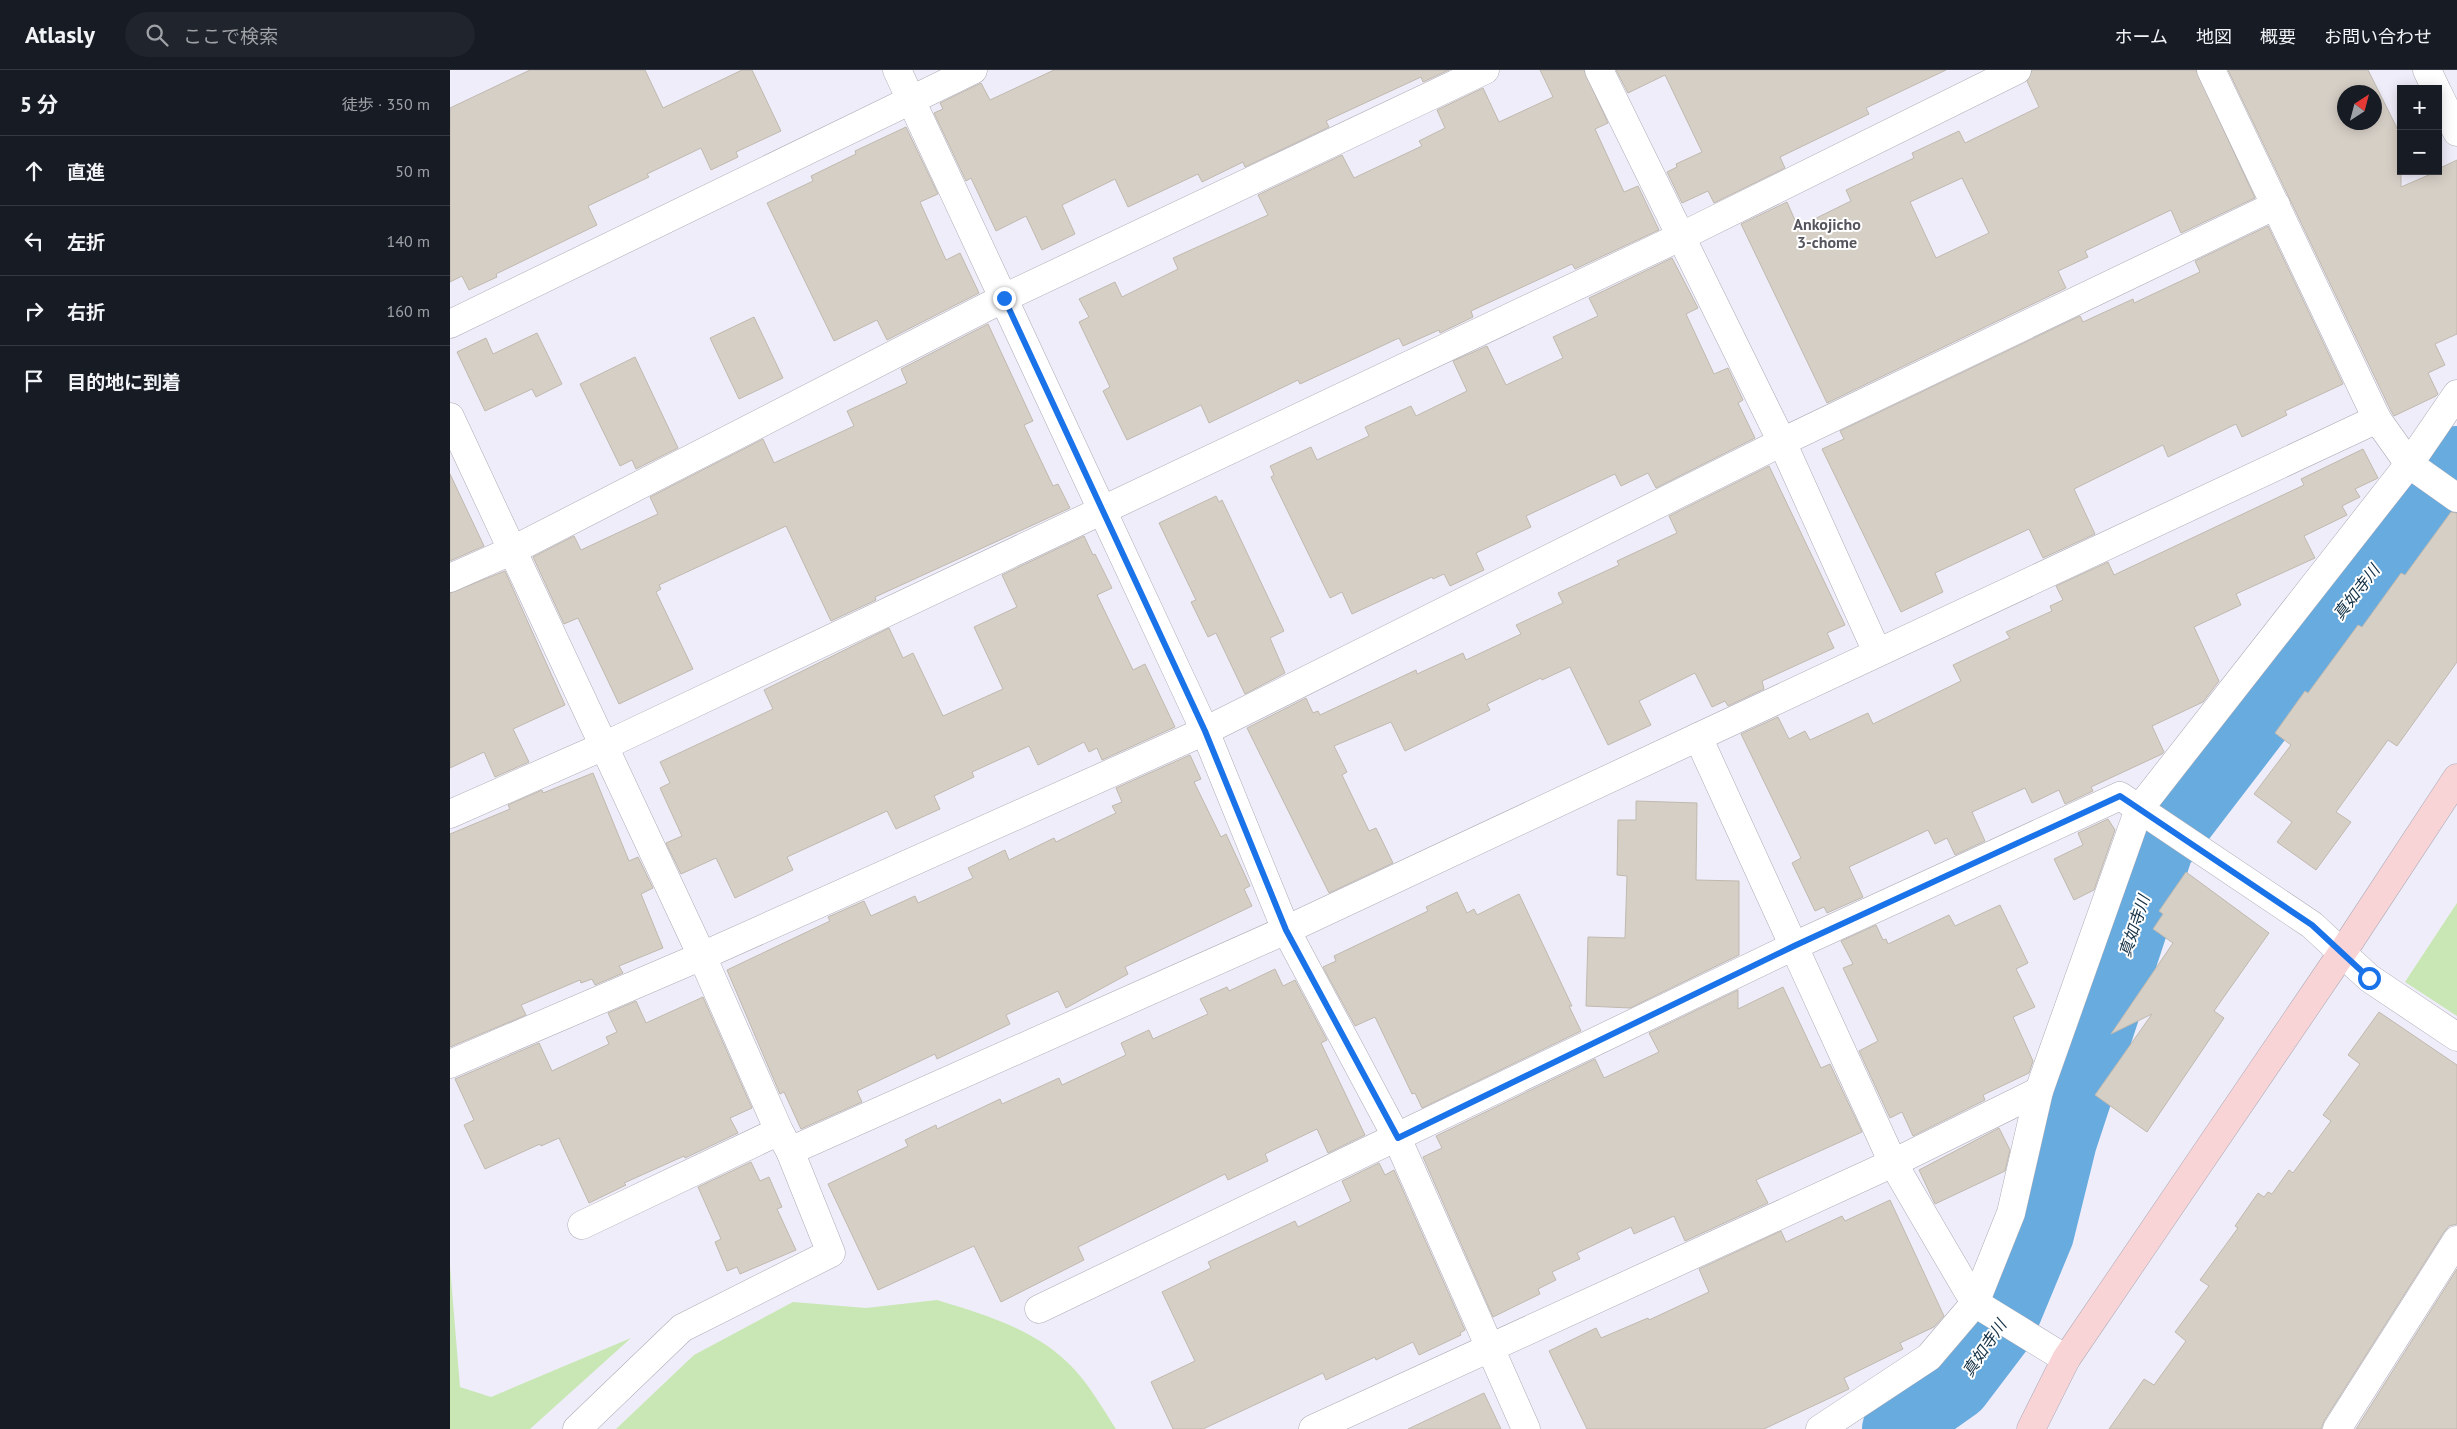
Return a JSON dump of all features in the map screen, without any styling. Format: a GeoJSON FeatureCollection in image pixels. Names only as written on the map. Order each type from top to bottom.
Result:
{"type":"FeatureCollection","features":[{"type":"Feature","properties":{"kind":"street"},"geometry":{"type":"LineString","coordinates":[[897,70],[1205,731],[1286,930],[1398,1138],[1526,1429]]}},
{"type":"Feature","properties":{"kind":"street"},"geometry":{"type":"LineString","coordinates":[[450,324],[973,70]]}},
{"type":"Feature","properties":{"kind":"street"},"geometry":{"type":"LineString","coordinates":[[450,578],[513,550],[1004,298],[1485,70]]}},
{"type":"Feature","properties":{"kind":"street"},"geometry":{"type":"LineString","coordinates":[[1598,70],[1782,442],[1877,652]]}},
{"type":"Feature","properties":{"kind":"street"},"geometry":{"type":"LineString","coordinates":[[450,814],[604,746],[1680,237],[2017,70]]}},
{"type":"Feature","properties":{"kind":"street"},"geometry":{"type":"LineString","coordinates":[[2211,70],[2377,419],[2409,464],[2457,498]]}},
{"type":"Feature","properties":{"kind":"street"},"geometry":{"type":"LineString","coordinates":[[2428,70],[2434,85]]}},
{"type":"Feature","properties":{"kind":"street"},"geometry":{"type":"LineString","coordinates":[[2442,100],[2457,132]]}},
{"type":"Feature","properties":{"kind":"street"},"geometry":{"type":"LineString","coordinates":[[450,1064],[702,956],[1205,731],[1782,442],[2276,205]]}},
{"type":"Feature","properties":{"kind":"street"},"geometry":{"type":"LineString","coordinates":[[1820,1429],[1929,1357],[1975,1303],[2011,1213],[2039,1091],[2138,809],[2409,464],[2457,394]]}},
{"type":"Feature","properties":{"kind":"street"},"geometry":{"type":"LineString","coordinates":[[450,416],[702,956],[832,1253],[682,1328],[577,1429]]}},
{"type":"Feature","properties":{"kind":"street"},"geometry":{"type":"LineString","coordinates":[[582,1225],[1286,930],[2377,419]]}},
{"type":"Feature","properties":{"kind":"street"},"geometry":{"type":"LineString","coordinates":[[1698,737],[1893,1163],[1975,1303],[2066,1359]]}},
{"type":"Feature","properties":{"kind":"street"},"geometry":{"type":"LineString","coordinates":[[2031,1429],[2066,1359],[2342,953],[2457,778]]}},
{"type":"Feature","properties":{"kind":"street"},"geometry":{"type":"LineString","coordinates":[[1039,1309],[1794,946],[2120,796],[2312,925],[2369,978],[2457,1037]]}},
{"type":"Feature","properties":{"kind":"street"},"geometry":{"type":"LineString","coordinates":[[1313,1429],[1893,1163],[2039,1091]]}},
{"type":"Feature","properties":{"kind":"street"},"geometry":{"type":"LineString","coordinates":[[2337,1429],[2457,1240]]}},
{"type":"Feature","properties":{"kind":"green space"},"geometry":{"type":"Polygon","coordinates":[[[2457,903],[2457,1016],[2405,982],[2457,903]]]}},
{"type":"Feature","properties":{"kind":"green space"},"geometry":{"type":"Polygon","coordinates":[[[450,1266],[460,1387],[491,1397],[631,1338],[530,1429],[450,1429],[450,1266]]]}},
{"type":"Feature","properties":{"kind":"green space"},"geometry":{"type":"Polygon","coordinates":[[[937,1300],[992,1318],[1028,1334],[1060,1355],[1080,1376],[1116,1429],[616,1429],[694,1355],[793,1302],[866,1308],[937,1300]]]}},
{"type":"Feature","properties":{"kind":"building"},"geometry":{"type":"Polygon","coordinates":[[[530,70],[645,70],[663,108],[742,70],[752,70],[781,131],[736,152],[738,157],[711,170],[701,148],[647,174],[649,177],[588,206],[597,225],[496,274],[497,277],[469,290],[462,276],[450,282],[450,108],[530,70]]]}},
{"type":"Feature","properties":{"kind":"building"},"geometry":{"type":"Polygon","coordinates":[[[1054,70],[1449,70],[1423,82],[1421,77],[1326,121],[1329,127],[1245,167],[1243,162],[1202,182],[1198,174],[1128,207],[1115,179],[1062,205],[1075,234],[1042,250],[1026,216],[996,231],[971,178],[966,181],[934,113],[943,109],[940,103],[981,83],[990,100],[1054,70]]]}},
{"type":"Feature","properties":{"kind":"building"},"geometry":{"type":"Polygon","coordinates":[[[1540,70],[1584,70],[1608,123],[1595,129],[1624,192],[1638,186],[1659,230],[1575,269],[1572,264],[1471,311],[1473,317],[1440,333],[1439,330],[1403,346],[1399,338],[1300,384],[1298,380],[1209,423],[1201,405],[1127,440],[1103,391],[1110,387],[1079,322],[1089,317],[1079,299],[1115,282],[1122,297],[1178,269],[1173,258],[1268,215],[1258,195],[1342,155],[1354,178],[1422,146],[1419,141],[1445,128],[1437,110],[1483,88],[1499,122],[1553,97],[1540,70]]]}},
{"type":"Feature","properties":{"kind":"building"},"geometry":{"type":"Polygon","coordinates":[[[1616,70],[1946,70],[1866,108],[1869,114],[1780,157],[1785,168],[1714,203],[1708,191],[1682,203],[1667,172],[1677,167],[1676,164],[1702,152],[1665,75],[1628,93],[1616,70]]]}},
{"type":"Feature","properties":{"kind":"building"},"geometry":{"type":"Polygon","coordinates":[[[2032,70],[2196,70],[2255,198],[2181,233],[2171,210],[2085,251],[2088,257],[2058,271],[2066,288],[1827,403],[1741,224],[1787,202],[1798,227],[1851,201],[1846,190],[1914,158],[1912,153],[1959,131],[1965,143],[2039,107],[2027,81],[2032,70]],[[1962,178],[1910,202],[1936,258],[1989,233],[1962,178]]]}},
{"type":"Feature","properties":{"kind":"building"},"geometry":{"type":"Polygon","coordinates":[[[2228,70],[2368,70],[2376,85],[2337,85],[2337,130],[2382,130],[2382,98],[2397,128],[2397,175],[2401,175],[2401,187],[2429,175],[2442,175],[2442,167],[2457,160],[2457,334],[2435,344],[2445,365],[2428,373],[2438,394],[2394,416],[2228,70]]]}},
{"type":"Feature","properties":{"kind":"building"},"geometry":{"type":"Polygon","coordinates":[[[906,127],[938,194],[920,202],[946,260],[960,253],[979,293],[887,340],[877,320],[834,341],[767,203],[813,181],[811,176],[856,154],[855,151],[906,127]]]}},
{"type":"Feature","properties":{"kind":"building"},"geometry":{"type":"Polygon","coordinates":[[[2268,226],[2343,384],[2285,411],[2287,415],[2242,437],[2236,424],[2168,457],[2163,445],[2074,489],[2095,534],[2043,558],[2029,529],[1935,573],[1943,592],[1901,612],[1822,449],[1844,439],[1840,431],[2080,316],[2083,322],[2133,299],[2134,303],[2200,272],[2195,261],[2268,226]]]}},
{"type":"Feature","properties":{"kind":"building"},"geometry":{"type":"Polygon","coordinates":[[[1672,258],[1698,308],[1686,314],[1714,374],[1728,368],[1743,400],[1738,403],[1755,438],[1656,488],[1648,473],[1621,486],[1615,474],[1526,516],[1531,527],[1476,553],[1484,570],[1450,586],[1444,574],[1433,579],[1432,577],[1352,614],[1342,592],[1330,598],[1271,477],[1274,475],[1270,466],[1311,447],[1317,460],[1369,436],[1365,427],[1411,406],[1416,416],[1467,391],[1453,361],[1487,346],[1506,385],[1563,358],[1553,337],[1598,316],[1589,298],[1672,258]]]}},
{"type":"Feature","properties":{"kind":"building"},"geometry":{"type":"Polygon","coordinates":[[[754,317],[783,378],[739,399],[710,338],[754,317]]]}},
{"type":"Feature","properties":{"kind":"building"},"geometry":{"type":"Polygon","coordinates":[[[988,324],[1033,421],[1024,425],[1053,486],[1058,484],[1070,508],[875,597],[876,600],[831,621],[786,526],[659,585],[661,589],[656,592],[693,669],[619,704],[578,618],[564,624],[533,557],[574,536],[581,550],[658,514],[650,497],[763,439],[774,463],[854,426],[847,411],[907,383],[901,369],[988,324]]]}},
{"type":"Feature","properties":{"kind":"building"},"geometry":{"type":"Polygon","coordinates":[[[537,333],[562,384],[536,397],[532,389],[485,411],[457,352],[486,338],[493,354],[537,333]]]}},
{"type":"Feature","properties":{"kind":"building"},"geometry":{"type":"Polygon","coordinates":[[[635,357],[678,448],[636,469],[632,460],[620,466],[580,384],[635,357]]]}},
{"type":"Feature","properties":{"kind":"building"},"geometry":{"type":"Polygon","coordinates":[[[2363,449],[2378,478],[2355,489],[2360,497],[2342,506],[2347,515],[2304,536],[2315,558],[2236,594],[2241,605],[2194,627],[2219,681],[2203,702],[2152,726],[2164,752],[2162,754],[2091,787],[2093,791],[2065,804],[2059,790],[2032,803],[2025,788],[1972,812],[1985,841],[1955,855],[1947,838],[1935,844],[1928,830],[1849,867],[1863,897],[1827,913],[1824,907],[1815,911],[1792,863],[1801,858],[1741,734],[1778,717],[1789,739],[1805,731],[1810,740],[1868,713],[1873,724],[1961,681],[1953,665],[2010,638],[2006,632],[2052,611],[2050,606],[2063,600],[2056,586],[2108,562],[2114,575],[2304,485],[2301,479],[2363,449]]]}},
{"type":"Feature","properties":{"kind":"building"},"geometry":{"type":"Polygon","coordinates":[[[1769,466],[1845,625],[1827,633],[1834,648],[1762,681],[1764,689],[1728,706],[1725,701],[1712,707],[1695,673],[1639,701],[1651,725],[1608,745],[1570,667],[1542,680],[1541,678],[1487,704],[1490,710],[1405,751],[1391,722],[1334,746],[1347,772],[1342,775],[1369,831],[1376,828],[1393,863],[1329,893],[1247,728],[1306,698],[1313,713],[1318,711],[1320,715],[1416,670],[1417,674],[1463,653],[1466,660],[1521,634],[1516,625],[1563,603],[1558,593],[1619,565],[1617,561],[1677,533],[1669,516],[1769,466]]]}},
{"type":"Feature","properties":{"kind":"building"},"geometry":{"type":"Polygon","coordinates":[[[450,474],[484,546],[450,561],[450,474]]]}},
{"type":"Feature","properties":{"kind":"building"},"geometry":{"type":"Polygon","coordinates":[[[1216,496],[1219,502],[1222,500],[1284,631],[1270,638],[1285,673],[1245,694],[1216,633],[1208,637],[1191,602],[1196,600],[1159,523],[1216,496]]]}},
{"type":"Feature","properties":{"kind":"building"},"geometry":{"type":"Polygon","coordinates":[[[2451,512],[2457,513],[2457,662],[2397,746],[2388,740],[2336,812],[2351,822],[2316,870],[2277,842],[2292,822],[2254,794],[2291,745],[2275,733],[2305,691],[2308,693],[2358,625],[2362,627],[2401,573],[2405,575],[2451,512]]]}},
{"type":"Feature","properties":{"kind":"building"},"geometry":{"type":"Polygon","coordinates":[[[1084,536],[1112,588],[1097,595],[1133,670],[1145,664],[1175,727],[1102,760],[1097,748],[1089,752],[1084,742],[1038,765],[1029,746],[972,772],[974,777],[934,796],[940,809],[896,829],[887,811],[787,857],[793,870],[735,898],[716,858],[681,874],[666,843],[682,836],[660,788],[670,783],[660,762],[773,709],[764,690],[889,628],[903,658],[913,653],[943,716],[1003,689],[974,627],[1017,607],[1002,575],[1084,536]]]}},
{"type":"Feature","properties":{"kind":"building"},"geometry":{"type":"Polygon","coordinates":[[[505,571],[565,705],[513,729],[529,762],[495,777],[484,752],[450,768],[450,593],[505,571]]]}},
{"type":"Feature","properties":{"kind":"building"},"geometry":{"type":"Polygon","coordinates":[[[1190,755],[1201,779],[1194,782],[1221,837],[1226,834],[1250,886],[1244,889],[1252,906],[1125,967],[1128,974],[1066,1008],[1058,991],[1006,1015],[1010,1024],[937,1059],[935,1054],[857,1091],[862,1102],[801,1129],[784,1092],[780,1094],[727,970],[830,921],[828,917],[864,901],[871,916],[915,896],[918,903],[973,878],[968,868],[1005,850],[1009,860],[1054,838],[1056,842],[1116,813],[1112,806],[1122,802],[1116,788],[1190,755]]]}},
{"type":"Feature","properties":{"kind":"building"},"geometry":{"type":"Polygon","coordinates":[[[593,773],[629,861],[638,857],[653,888],[641,894],[663,948],[619,966],[623,973],[595,985],[592,979],[581,983],[580,980],[521,1005],[526,1015],[450,1047],[450,834],[510,809],[508,805],[542,790],[543,793],[593,773]]]}},
{"type":"Feature","properties":{"kind":"building"},"geometry":{"type":"Polygon","coordinates":[[[1636,801],[1697,803],[1696,880],[1739,881],[1739,955],[1630,1008],[1586,1006],[1588,937],[1625,938],[1627,876],[1617,875],[1618,820],[1636,820],[1636,801]]]}},
{"type":"Feature","properties":{"kind":"building"},"geometry":{"type":"Polygon","coordinates":[[[2108,819],[2115,830],[2094,890],[2074,900],[2054,859],[2083,845],[2078,833],[2108,819]]]}},
{"type":"Feature","properties":{"kind":"building"},"geometry":{"type":"Polygon","coordinates":[[[2186,872],[2269,933],[2214,1011],[2224,1018],[2147,1132],[2095,1095],[2152,1014],[2111,1034],[2173,943],[2153,929],[2163,914],[2159,911],[2186,872]]]}},
{"type":"Feature","properties":{"kind":"building"},"geometry":{"type":"Polygon","coordinates":[[[1457,892],[1467,913],[1474,909],[1477,915],[1519,894],[1572,1006],[1569,1006],[1581,1031],[1422,1108],[1415,1093],[1412,1094],[1375,1017],[1355,1026],[1323,967],[1336,961],[1334,956],[1428,911],[1426,907],[1457,892]]]}},
{"type":"Feature","properties":{"kind":"building"},"geometry":{"type":"Polygon","coordinates":[[[2000,905],[2028,963],[2016,969],[2035,1007],[2013,1017],[2033,1061],[2029,1073],[1983,1095],[1985,1100],[1913,1136],[1902,1112],[1890,1118],[1859,1051],[1878,1041],[1843,968],[1853,964],[1841,941],[1876,925],[1883,940],[1886,939],[1888,944],[1949,915],[1955,926],[2000,905]]]}},
{"type":"Feature","properties":{"kind":"building"},"geometry":{"type":"Polygon","coordinates":[[[1275,969],[1283,986],[1295,980],[1327,1040],[1321,1043],[1365,1135],[1328,1153],[1317,1129],[1265,1154],[1268,1161],[1228,1180],[1225,1174],[1078,1247],[1084,1260],[1001,1302],[974,1246],[878,1290],[828,1184],[908,1146],[905,1140],[936,1125],[937,1129],[1000,1099],[1002,1104],[1059,1078],[1062,1085],[1126,1055],[1121,1043],[1149,1030],[1153,1039],[1208,1014],[1200,999],[1227,987],[1229,991],[1275,969]]]}},
{"type":"Feature","properties":{"kind":"building"},"geometry":{"type":"Polygon","coordinates":[[[1783,987],[1821,1068],[1830,1064],[1862,1132],[1756,1180],[1768,1203],[1685,1241],[1674,1216],[1634,1234],[1631,1227],[1577,1253],[1580,1259],[1552,1272],[1556,1280],[1538,1289],[1540,1294],[1493,1317],[1423,1157],[1442,1148],[1436,1136],[1595,1059],[1604,1078],[1659,1052],[1649,1033],[1738,990],[1738,1009],[1783,987]]]}},
{"type":"Feature","properties":{"kind":"building"},"geometry":{"type":"Polygon","coordinates":[[[703,997],[752,1108],[730,1118],[738,1133],[685,1158],[684,1156],[624,1183],[626,1185],[589,1203],[559,1138],[541,1146],[540,1144],[485,1169],[464,1125],[474,1120],[455,1079],[539,1043],[552,1071],[609,1044],[606,1037],[617,1032],[608,1013],[636,1001],[646,1023],[703,997]]]}},
{"type":"Feature","properties":{"kind":"building"},"geometry":{"type":"Polygon","coordinates":[[[2379,1012],[2457,1065],[2457,1224],[2449,1226],[2444,1232],[2324,1421],[2321,1429],[2109,1429],[2144,1379],[2154,1385],[2186,1341],[2175,1332],[2209,1286],[2200,1280],[2238,1228],[2235,1226],[2258,1193],[2264,1197],[2268,1192],[2272,1194],[2289,1170],[2293,1173],[2331,1121],[2323,1115],[2360,1064],[2348,1055],[2379,1012]]]}},
{"type":"Feature","properties":{"kind":"building"},"geometry":{"type":"Polygon","coordinates":[[[1999,1128],[2010,1150],[2005,1171],[1935,1204],[1919,1170],[1999,1128]]]}},
{"type":"Feature","properties":{"kind":"building"},"geometry":{"type":"Polygon","coordinates":[[[751,1162],[760,1181],[769,1177],[782,1207],[777,1209],[796,1250],[740,1274],[737,1267],[727,1271],[715,1242],[721,1239],[698,1187],[751,1162]]]}},
{"type":"Feature","properties":{"kind":"building"},"geometry":{"type":"Polygon","coordinates":[[[1379,1163],[1385,1175],[1394,1170],[1465,1330],[1460,1333],[1461,1335],[1419,1355],[1413,1342],[1376,1360],[1375,1357],[1326,1380],[1323,1373],[1203,1429],[1173,1429],[1151,1382],[1195,1361],[1162,1292],[1211,1268],[1208,1262],[1295,1221],[1298,1227],[1351,1201],[1342,1181],[1379,1163]]]}},
{"type":"Feature","properties":{"kind":"building"},"geometry":{"type":"Polygon","coordinates":[[[1890,1200],[1944,1316],[1934,1327],[1900,1343],[1903,1349],[1844,1378],[1849,1389],[1764,1429],[1587,1429],[1549,1351],[1596,1328],[1601,1338],[1648,1318],[1649,1320],[1709,1292],[1699,1269],[1781,1231],[1786,1242],[1842,1216],[1845,1221],[1890,1200]]]}},
{"type":"Feature","properties":{"kind":"building"},"geometry":{"type":"Polygon","coordinates":[[[2457,1269],[2457,1429],[2356,1429],[2457,1269]]]}},
{"type":"Feature","properties":{"kind":"building"},"geometry":{"type":"Polygon","coordinates":[[[1484,1393],[1501,1429],[1408,1429],[1484,1393]]]}},
{"type":"Feature","properties":{"kind":"waterway","name":"真如寺川"},"geometry":{"type":"LineString","coordinates":[[1896,1429],[1957,1386],[2001,1328],[2040,1234],[2063,1141],[2160,847],[2457,460]]}},
{"type":"Feature","properties":{"kind":"district","name":"Ankojicho 3-chome"},"geometry":{"type":"Point","coordinates":[1827,233]}},
{"type":"Feature","properties":{"kind":"route"},"geometry":{"type":"LineString","coordinates":[[1004,298],[1205,731],[1286,930],[1398,1138],[1794,946],[2120,796],[2312,925],[2369,978]]}}]}
